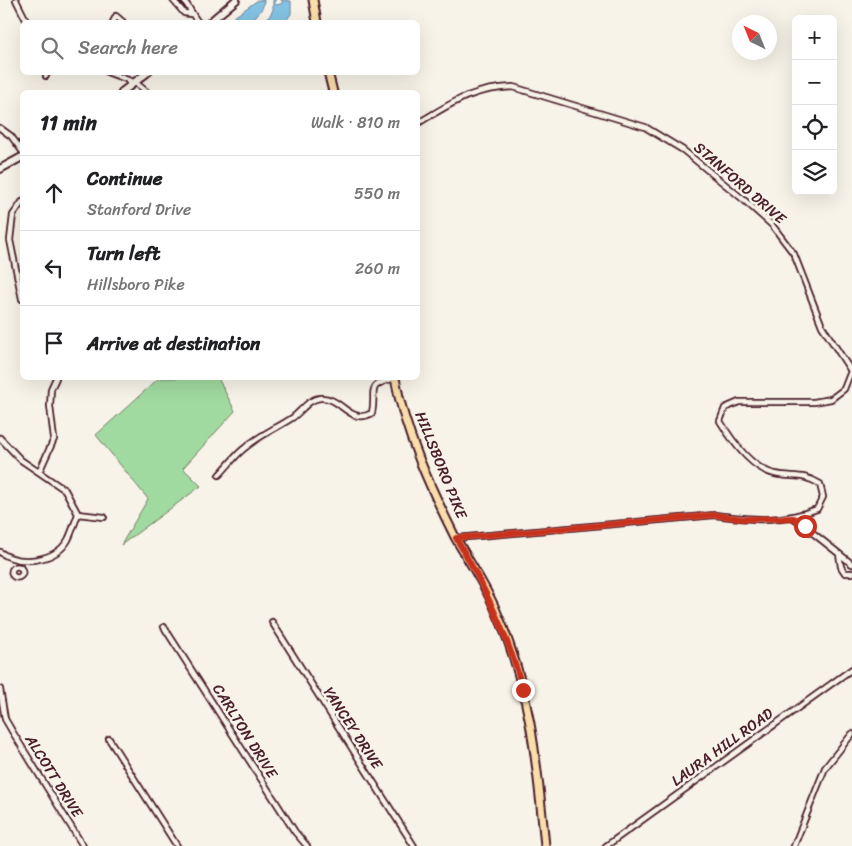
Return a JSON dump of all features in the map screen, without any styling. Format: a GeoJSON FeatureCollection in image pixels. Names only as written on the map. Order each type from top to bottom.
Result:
{"type":"FeatureCollection","features":[{"type":"Feature","properties":{"kind":"main road"},"geometry":{"type":"LineString","coordinates":[[212,20],[235,0]]}},
{"type":"Feature","properties":{"kind":"main road"},"geometry":{"type":"LineString","coordinates":[[312,0],[317,20]]}},
{"type":"Feature","properties":{"kind":"main road"},"geometry":{"type":"LineString","coordinates":[[125,90],[145,75]]}},
{"type":"Feature","properties":{"kind":"main road"},"geometry":{"type":"LineString","coordinates":[[329,75],[332,90]]}},
{"type":"Feature","properties":{"kind":"main road"},"geometry":{"type":"LineString","coordinates":[[0,169],[20,158]]}},
{"type":"Feature","properties":{"kind":"main road","name":"HILLSBORO PIKE"},"geometry":{"type":"LineString","coordinates":[[396,380],[413,443],[456,538],[494,604],[518,671],[531,721],[543,846]]}},
{"type":"Feature","properties":{"kind":"street"},"geometry":{"type":"LineString","coordinates":[[16,0],[26,20]]}},
{"type":"Feature","properties":{"kind":"street"},"geometry":{"type":"LineString","coordinates":[[173,0],[184,13],[191,14]]}},
{"type":"Feature","properties":{"kind":"street"},"geometry":{"type":"LineString","coordinates":[[183,0],[190,7],[191,14],[196,20]]}},
{"type":"Feature","properties":{"kind":"street"},"geometry":{"type":"LineString","coordinates":[[115,75],[136,83],[145,90]]}},
{"type":"Feature","properties":{"kind":"street","name":"STANFORD DRIVE"},"geometry":{"type":"LineString","coordinates":[[420,122],[470,93],[493,88],[514,87],[645,126],[668,139],[772,225],[794,254],[819,322],[851,371],[844,389],[831,399],[814,402],[739,402],[725,408],[720,421],[728,434],[763,471],[807,477],[820,484],[823,497],[817,509],[794,518],[744,519],[715,515],[456,538]]}},
{"type":"Feature","properties":{"kind":"street"},"geometry":{"type":"LineString","coordinates":[[0,128],[11,136],[20,148]]}},
{"type":"Feature","properties":{"kind":"street"},"geometry":{"type":"LineString","coordinates":[[20,205],[13,215],[10,240],[20,289]]}},
{"type":"Feature","properties":{"kind":"street"},"geometry":{"type":"LineString","coordinates":[[39,472],[54,439],[50,406],[51,389],[55,380]]}},
{"type":"Feature","properties":{"kind":"street"},"geometry":{"type":"LineString","coordinates":[[219,475],[244,448],[292,418],[314,400],[329,400],[359,418],[372,413],[374,405],[372,393],[374,388],[380,382],[388,380]]}},
{"type":"Feature","properties":{"kind":"street"},"geometry":{"type":"LineString","coordinates":[[0,438],[21,460],[65,490],[78,514],[67,542],[49,556],[36,560],[19,559],[8,558],[0,552]]}},
{"type":"Feature","properties":{"kind":"street"},"geometry":{"type":"LineString","coordinates":[[78,514],[104,517]]}},
{"type":"Feature","properties":{"kind":"street"},"geometry":{"type":"LineString","coordinates":[[794,518],[852,564]]}},
{"type":"Feature","properties":{"kind":"street"},"geometry":{"type":"LineString","coordinates":[[839,554],[841,567],[845,573],[852,574]]}},
{"type":"Feature","properties":{"kind":"street"},"geometry":{"type":"LineString","coordinates":[[18,567],[19,559]]}},
{"type":"Feature","properties":{"kind":"street","name":"YANCEY DRIVE"},"geometry":{"type":"LineString","coordinates":[[272,622],[414,846]]}},
{"type":"Feature","properties":{"kind":"street","name":"CARLTON DRIVE"},"geometry":{"type":"LineString","coordinates":[[164,627],[294,832],[307,846]]}},
{"type":"Feature","properties":{"kind":"street","name":"LAURA HILL ROAD"},"geometry":{"type":"LineString","coordinates":[[606,846],[852,669]]}},
{"type":"Feature","properties":{"kind":"street","name":"ALCOTT DRIVE"},"geometry":{"type":"LineString","coordinates":[[0,689],[4,713],[10,728],[83,846]]}},
{"type":"Feature","properties":{"kind":"street"},"geometry":{"type":"LineString","coordinates":[[794,846],[825,768],[852,734]]}},
{"type":"Feature","properties":{"kind":"street"},"geometry":{"type":"LineString","coordinates":[[109,739],[177,846]]}},
{"type":"Feature","properties":{"kind":"green space"},"geometry":{"type":"Polygon","coordinates":[[[157,380],[219,380],[235,411],[183,468],[201,486],[121,545],[148,499],[96,435],[157,380]]]}},
{"type":"Feature","properties":{"kind":"water"},"geometry":{"type":"Polygon","coordinates":[[[258,0],[264,0],[263,7],[253,20],[230,20],[258,0]]]}},
{"type":"Feature","properties":{"kind":"water"},"geometry":{"type":"Polygon","coordinates":[[[273,0],[276,0],[274,4],[277,5],[283,3],[281,0],[291,1],[291,14],[286,20],[267,20],[273,10],[273,0]]]}},
{"type":"Feature","properties":{"kind":"route"},"geometry":{"type":"LineString","coordinates":[[523,690],[494,604],[456,538],[629,521],[715,515],[744,519],[794,518],[805,526]]}}]}
